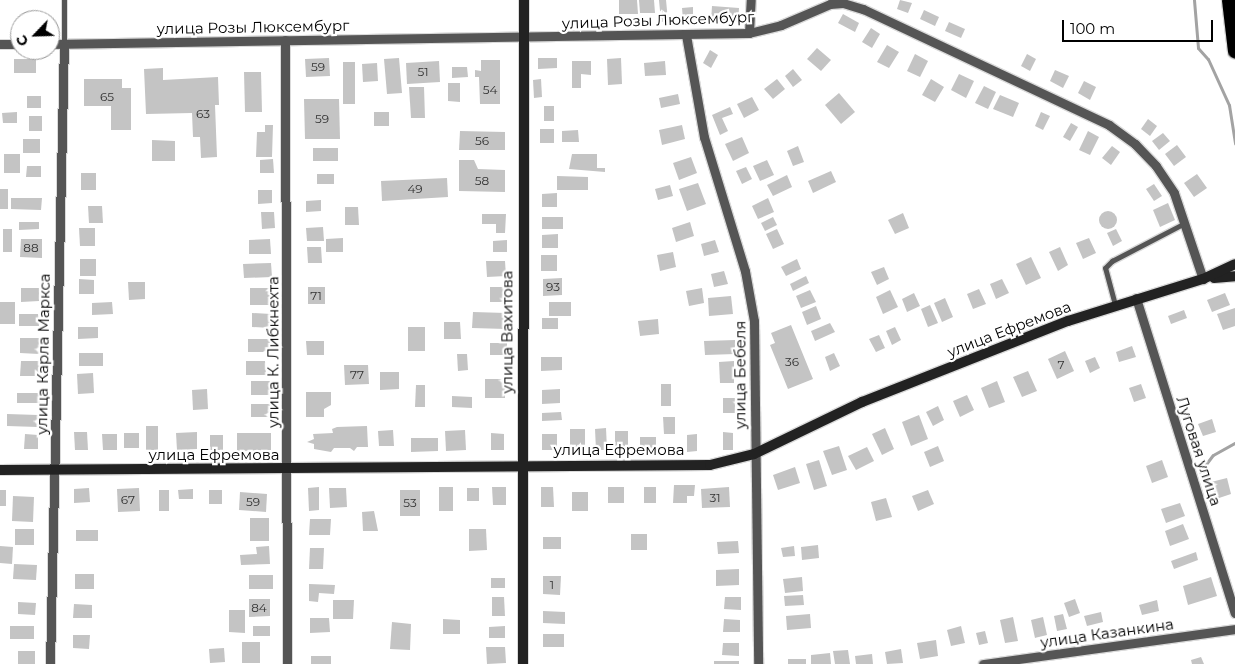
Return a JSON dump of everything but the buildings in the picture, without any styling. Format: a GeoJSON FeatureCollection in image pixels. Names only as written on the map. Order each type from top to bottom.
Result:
{"type":"FeatureCollection","features":[{"type":"Feature","properties":{"kind":"highway"},"geometry":{"type":"LineString","coordinates":[[1230,0],[1235,51]]}},
{"type":"Feature","properties":{"kind":"main road","name":"улица Вахитова"},"geometry":{"type":"LineString","coordinates":[[523,664],[521,466],[524,0]]}},
{"type":"Feature","properties":{"kind":"main road"},"geometry":{"type":"LineString","coordinates":[[1203,279],[1235,264]]}},
{"type":"Feature","properties":{"kind":"main road"},"geometry":{"type":"LineString","coordinates":[[1203,279],[1235,276]]}},
{"type":"Feature","properties":{"kind":"main road","name":"улица Ефремова"},"geometry":{"type":"LineString","coordinates":[[0,470],[55,472],[710,465],[754,454],[862,402],[1136,298],[1203,279]]}},
{"type":"Feature","properties":{"kind":"street"},"geometry":{"type":"LineString","coordinates":[[749,33],[751,0]]}},
{"type":"Feature","properties":{"kind":"street","name":"улица Розы Люксембург"},"geometry":{"type":"LineString","coordinates":[[60,44],[749,33],[781,25],[830,4],[842,3],[863,9],[1109,125],[1135,144],[1156,166],[1174,193],[1186,222],[1203,279]]}},
{"type":"Feature","properties":{"kind":"street","name":"улица Бебеля"},"geometry":{"type":"LineString","coordinates":[[686,35],[704,137],[745,270],[754,321],[754,454],[758,664]]}},
{"type":"Feature","properties":{"kind":"street","name":"улица К. Либкнехта"},"geometry":{"type":"LineString","coordinates":[[285,40],[286,664]]}},
{"type":"Feature","properties":{"kind":"street","name":"улица Карла Маркса"},"geometry":{"type":"LineString","coordinates":[[50,664],[64,44]]}},
{"type":"Feature","properties":{"kind":"street","name":"Луговая улица"},"geometry":{"type":"LineString","coordinates":[[1136,298],[1235,613]]}},
{"type":"Feature","properties":{"kind":"street","name":"улица Казанкина"},"geometry":{"type":"LineString","coordinates":[[983,664],[1235,629]]}},
{"type":"Feature","properties":{"kind":"lane"},"geometry":{"type":"LineString","coordinates":[[64,0],[64,44]]}},
{"type":"Feature","properties":{"kind":"lane"},"geometry":{"type":"LineString","coordinates":[[1115,306],[1105,268],[1112,261],[1186,222]]}},
{"type":"Feature","properties":{"kind":"waterway"},"geometry":{"type":"LineString","coordinates":[[1194,0],[1198,48],[1208,59],[1229,105],[1235,144]]}},
{"type":"Feature","properties":{"kind":"waterway"},"geometry":{"type":"LineString","coordinates":[[1200,472],[1213,455],[1235,443]]}}]}
